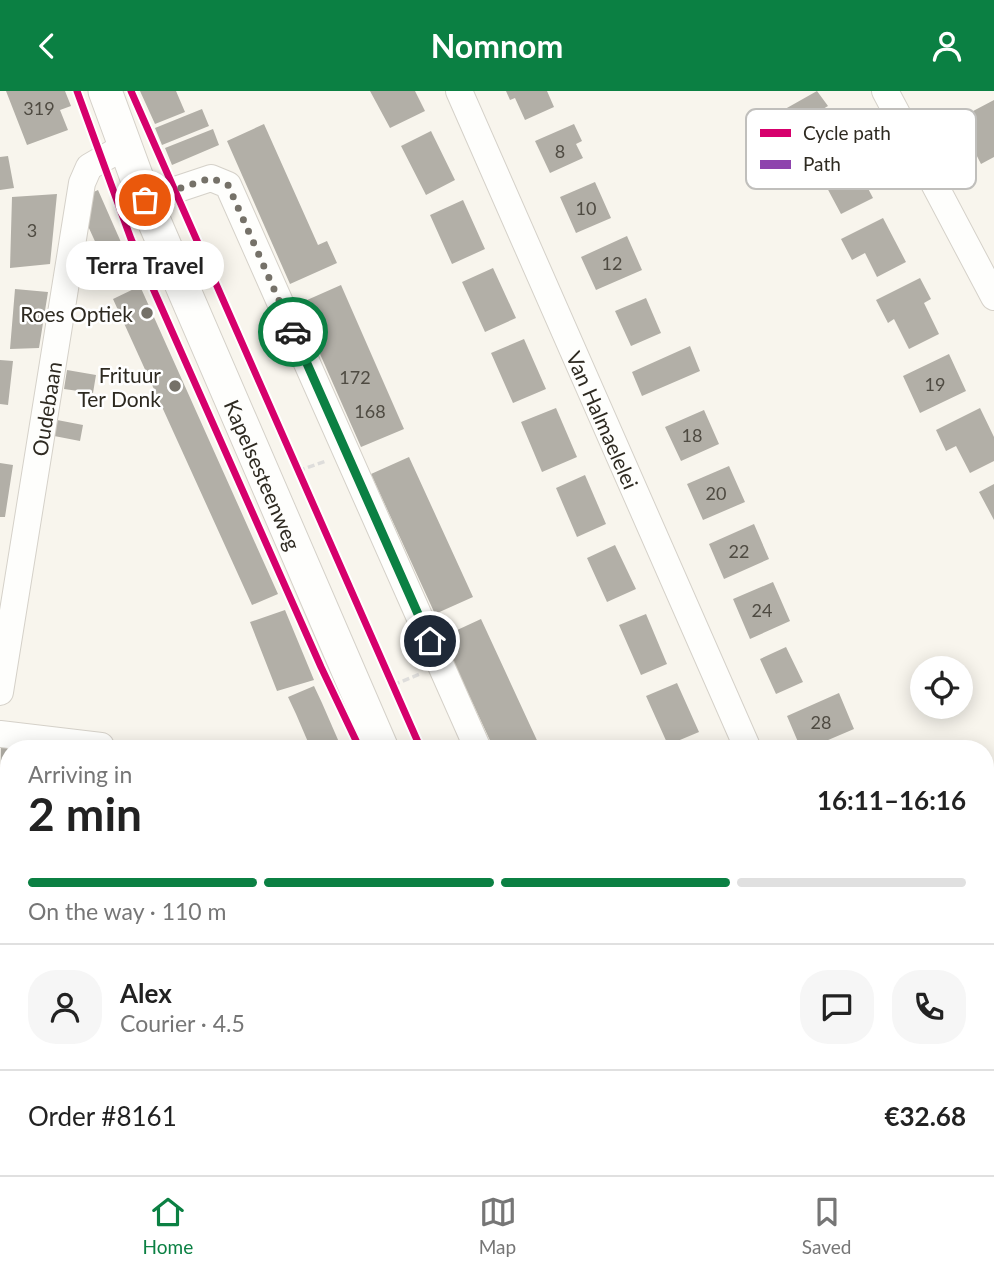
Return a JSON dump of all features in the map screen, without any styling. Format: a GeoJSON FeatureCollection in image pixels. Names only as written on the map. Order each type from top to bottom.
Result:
{"type":"FeatureCollection","features":[{"type":"Feature","properties":{"kind":"main road","name":"Kapelsesteenweg"},"geometry":{"type":"LineString","coordinates":[[104,91],[145,200],[378,740]]}},
{"type":"Feature","properties":{"kind":"street","name":"Van Halmaelelei"},"geometry":{"type":"LineString","coordinates":[[459,91],[744,740]]}},
{"type":"Feature","properties":{"kind":"street"},"geometry":{"type":"LineString","coordinates":[[885,91],[895,109]]}},
{"type":"Feature","properties":{"kind":"street","name":"Oudebaan"},"geometry":{"type":"LineString","coordinates":[[0,692],[82,183],[89,167],[125,146]]}},
{"type":"Feature","properties":{"kind":"street"},"geometry":{"type":"LineString","coordinates":[[145,200],[211,178],[228,185],[474,740]]}},
{"type":"Feature","properties":{"kind":"street"},"geometry":{"type":"LineString","coordinates":[[937,189],[994,297]]}},
{"type":"Feature","properties":{"kind":"street"},"geometry":{"type":"LineString","coordinates":[[0,734],[50,740]]}},
{"type":"Feature","properties":{"kind":"path"},"geometry":{"type":"LineString","coordinates":[[298,471],[346,453]]}},
{"type":"Feature","properties":{"kind":"path"},"geometry":{"type":"LineString","coordinates":[[293,459],[304,484]]}},
{"type":"Feature","properties":{"kind":"path"},"geometry":{"type":"LineString","coordinates":[[393,685],[441,665]]}},
{"type":"Feature","properties":{"kind":"path"},"geometry":{"type":"LineString","coordinates":[[387,673],[398,698]]}},
{"type":"Feature","properties":{"kind":"building"},"geometry":{"type":"Polygon","coordinates":[[[6,91],[65,91],[71,106],[60,110],[68,130],[27,145],[6,91]]]}},
{"type":"Feature","properties":{"kind":"building"},"geometry":{"type":"Polygon","coordinates":[[[140,91],[176,91],[185,112],[155,124],[140,91]]]}},
{"type":"Feature","properties":{"kind":"building"},"geometry":{"type":"Polygon","coordinates":[[[370,91],[415,91],[425,111],[390,128],[370,91]]]}},
{"type":"Feature","properties":{"kind":"building"},"geometry":{"type":"Polygon","coordinates":[[[506,91],[547,91],[554,107],[525,120],[515,98],[510,100],[506,91]]]}},
{"type":"Feature","properties":{"kind":"building"},"geometry":{"type":"Polygon","coordinates":[[[817,91],[828,106],[823,109],[785,109],[817,91]]]}},
{"type":"Feature","properties":{"kind":"building"},"geometry":{"type":"Polygon","coordinates":[[[994,100],[994,157],[981,164],[976,154],[976,110],[994,100]]]}},
{"type":"Feature","properties":{"kind":"building"},"geometry":{"type":"Polygon","coordinates":[[[202,109],[209,126],[162,145],[155,128],[202,109]]]}},
{"type":"Feature","properties":{"kind":"building"},"geometry":{"type":"Polygon","coordinates":[[[264,124],[318,245],[327,241],[337,263],[290,284],[227,141],[264,124]]]}},
{"type":"Feature","properties":{"kind":"building"},"geometry":{"type":"Polygon","coordinates":[[[574,124],[582,141],[576,144],[583,158],[550,173],[535,141],[574,124]]]}},
{"type":"Feature","properties":{"kind":"building"},"geometry":{"type":"Polygon","coordinates":[[[213,129],[219,145],[172,165],[165,148],[213,129]]]}},
{"type":"Feature","properties":{"kind":"building"},"geometry":{"type":"Polygon","coordinates":[[[431,131],[455,180],[426,195],[401,146],[431,131]]]}},
{"type":"Feature","properties":{"kind":"building"},"geometry":{"type":"Polygon","coordinates":[[[8,156],[14,188],[0,190],[0,157],[8,156]]]}},
{"type":"Feature","properties":{"kind":"building"},"geometry":{"type":"Polygon","coordinates":[[[595,182],[611,218],[576,233],[560,197],[595,182]]]}},
{"type":"Feature","properties":{"kind":"building"},"geometry":{"type":"Polygon","coordinates":[[[828,189],[868,189],[873,198],[841,214],[828,189]]]}},
{"type":"Feature","properties":{"kind":"building"},"geometry":{"type":"Polygon","coordinates":[[[98,190],[135,274],[114,283],[88,226],[87,195],[98,190]]]}},
{"type":"Feature","properties":{"kind":"building"},"geometry":{"type":"Polygon","coordinates":[[[57,194],[50,264],[10,268],[12,197],[57,194]]]}},
{"type":"Feature","properties":{"kind":"building"},"geometry":{"type":"Polygon","coordinates":[[[463,200],[485,249],[452,264],[430,215],[463,200]]]}},
{"type":"Feature","properties":{"kind":"building"},"geometry":{"type":"Polygon","coordinates":[[[883,218],[906,262],[877,277],[865,253],[852,260],[841,239],[883,218]]]}},
{"type":"Feature","properties":{"kind":"building"},"geometry":{"type":"Polygon","coordinates":[[[627,236],[642,270],[596,290],[581,257],[627,236]]]}},
{"type":"Feature","properties":{"kind":"building"},"geometry":{"type":"Polygon","coordinates":[[[493,268],[516,318],[485,332],[462,282],[493,268]]]}},
{"type":"Feature","properties":{"kind":"building"},"geometry":{"type":"Polygon","coordinates":[[[920,278],[931,299],[924,303],[939,334],[909,349],[894,319],[888,323],[876,300],[920,278]]]}},
{"type":"Feature","properties":{"kind":"building"},"geometry":{"type":"Polygon","coordinates":[[[341,285],[404,429],[361,447],[298,304],[341,285]]]}},
{"type":"Feature","properties":{"kind":"building"},"geometry":{"type":"Polygon","coordinates":[[[140,286],[278,594],[252,605],[113,299],[140,286]]]}},
{"type":"Feature","properties":{"kind":"building"},"geometry":{"type":"Polygon","coordinates":[[[15,289],[48,292],[39,348],[10,349],[15,289]]]}},
{"type":"Feature","properties":{"kind":"building"},"geometry":{"type":"Polygon","coordinates":[[[646,298],[661,333],[631,346],[615,311],[646,298]]]}},
{"type":"Feature","properties":{"kind":"building"},"geometry":{"type":"Polygon","coordinates":[[[524,339],[546,389],[513,403],[491,353],[524,339]]]}},
{"type":"Feature","properties":{"kind":"building"},"geometry":{"type":"Polygon","coordinates":[[[690,346],[700,371],[642,396],[632,372],[690,346]]]}},
{"type":"Feature","properties":{"kind":"building"},"geometry":{"type":"Polygon","coordinates":[[[949,354],[966,391],[920,413],[903,376],[949,354]]]}},
{"type":"Feature","properties":{"kind":"building"},"geometry":{"type":"Polygon","coordinates":[[[0,360],[13,361],[8,405],[0,404],[0,360]]]}},
{"type":"Feature","properties":{"kind":"building"},"geometry":{"type":"Polygon","coordinates":[[[67,370],[96,375],[93,393],[64,389],[67,370]]]}},
{"type":"Feature","properties":{"kind":"building"},"geometry":{"type":"Polygon","coordinates":[[[556,408],[577,457],[542,472],[521,422],[556,408]]]}},
{"type":"Feature","properties":{"kind":"building"},"geometry":{"type":"Polygon","coordinates":[[[980,408],[994,437],[994,461],[970,473],[956,446],[946,451],[936,430],[980,408]]]}},
{"type":"Feature","properties":{"kind":"building"},"geometry":{"type":"Polygon","coordinates":[[[704,410],[719,444],[681,461],[665,427],[704,410]]]}},
{"type":"Feature","properties":{"kind":"building"},"geometry":{"type":"Polygon","coordinates":[[[52,419],[83,425],[80,441],[49,435],[52,419]]]}},
{"type":"Feature","properties":{"kind":"building"},"geometry":{"type":"Polygon","coordinates":[[[409,457],[473,597],[435,614],[371,474],[409,457]]]}},
{"type":"Feature","properties":{"kind":"building"},"geometry":{"type":"Polygon","coordinates":[[[0,463],[13,465],[5,517],[0,517],[0,463]]]}},
{"type":"Feature","properties":{"kind":"building"},"geometry":{"type":"Polygon","coordinates":[[[729,466],[745,502],[703,520],[687,484],[729,466]]]}},
{"type":"Feature","properties":{"kind":"building"},"geometry":{"type":"Polygon","coordinates":[[[585,475],[606,524],[577,537],[556,488],[585,475]]]}},
{"type":"Feature","properties":{"kind":"building"},"geometry":{"type":"Polygon","coordinates":[[[994,484],[994,520],[979,492],[994,484]]]}},
{"type":"Feature","properties":{"kind":"building"},"geometry":{"type":"Polygon","coordinates":[[[754,524],[769,559],[724,579],[709,544],[754,524]]]}},
{"type":"Feature","properties":{"kind":"building"},"geometry":{"type":"Polygon","coordinates":[[[615,545],[636,589],[607,602],[587,558],[615,545]]]}},
{"type":"Feature","properties":{"kind":"building"},"geometry":{"type":"Polygon","coordinates":[[[773,582],[790,621],[750,639],[733,599],[773,582]]]}},
{"type":"Feature","properties":{"kind":"building"},"geometry":{"type":"Polygon","coordinates":[[[285,610],[314,680],[277,691],[250,622],[285,610]]]}},
{"type":"Feature","properties":{"kind":"building"},"geometry":{"type":"Polygon","coordinates":[[[646,614],[667,664],[641,675],[619,625],[646,614]]]}},
{"type":"Feature","properties":{"kind":"building"},"geometry":{"type":"Polygon","coordinates":[[[481,619],[537,740],[490,740],[442,637],[481,619]]]}},
{"type":"Feature","properties":{"kind":"building"},"geometry":{"type":"Polygon","coordinates":[[[786,647],[803,682],[776,694],[760,659],[786,647]]]}},
{"type":"Feature","properties":{"kind":"building"},"geometry":{"type":"Polygon","coordinates":[[[677,683],[699,732],[680,740],[666,740],[646,696],[677,683]]]}},
{"type":"Feature","properties":{"kind":"building"},"geometry":{"type":"Polygon","coordinates":[[[314,686],[338,740],[307,740],[288,697],[314,686]]]}},
{"type":"Feature","properties":{"kind":"building"},"geometry":{"type":"Polygon","coordinates":[[[839,693],[854,729],[828,740],[797,740],[787,716],[839,693]]]}},
{"type":"Feature","properties":{"kind":"cycle path"},"geometry":{"type":"LineString","coordinates":[[77,91],[131,239],[356,740]]}},
{"type":"Feature","properties":{"kind":"cycle path"},"geometry":{"type":"LineString","coordinates":[[131,91],[417,740]]}},
{"type":"Feature","properties":{"kind":"way so far"},"geometry":{"type":"LineString","coordinates":[[145,200],[211,178],[228,185],[293,332]]}},
{"type":"Feature","properties":{"kind":"place","name":"Terra Travel"},"geometry":{"type":"Point","coordinates":[145,200]}},
{"type":"Feature","properties":{"kind":"place","name":"Roes Optiek"},"geometry":{"type":"Point","coordinates":[147,313]}},
{"type":"Feature","properties":{"kind":"place","name":"Frituur Ter Donk"},"geometry":{"type":"Point","coordinates":[175,386]}},
{"type":"Feature","properties":{"kind":"route"},"geometry":{"type":"LineString","coordinates":[[293,332],[430,641]]}}]}
